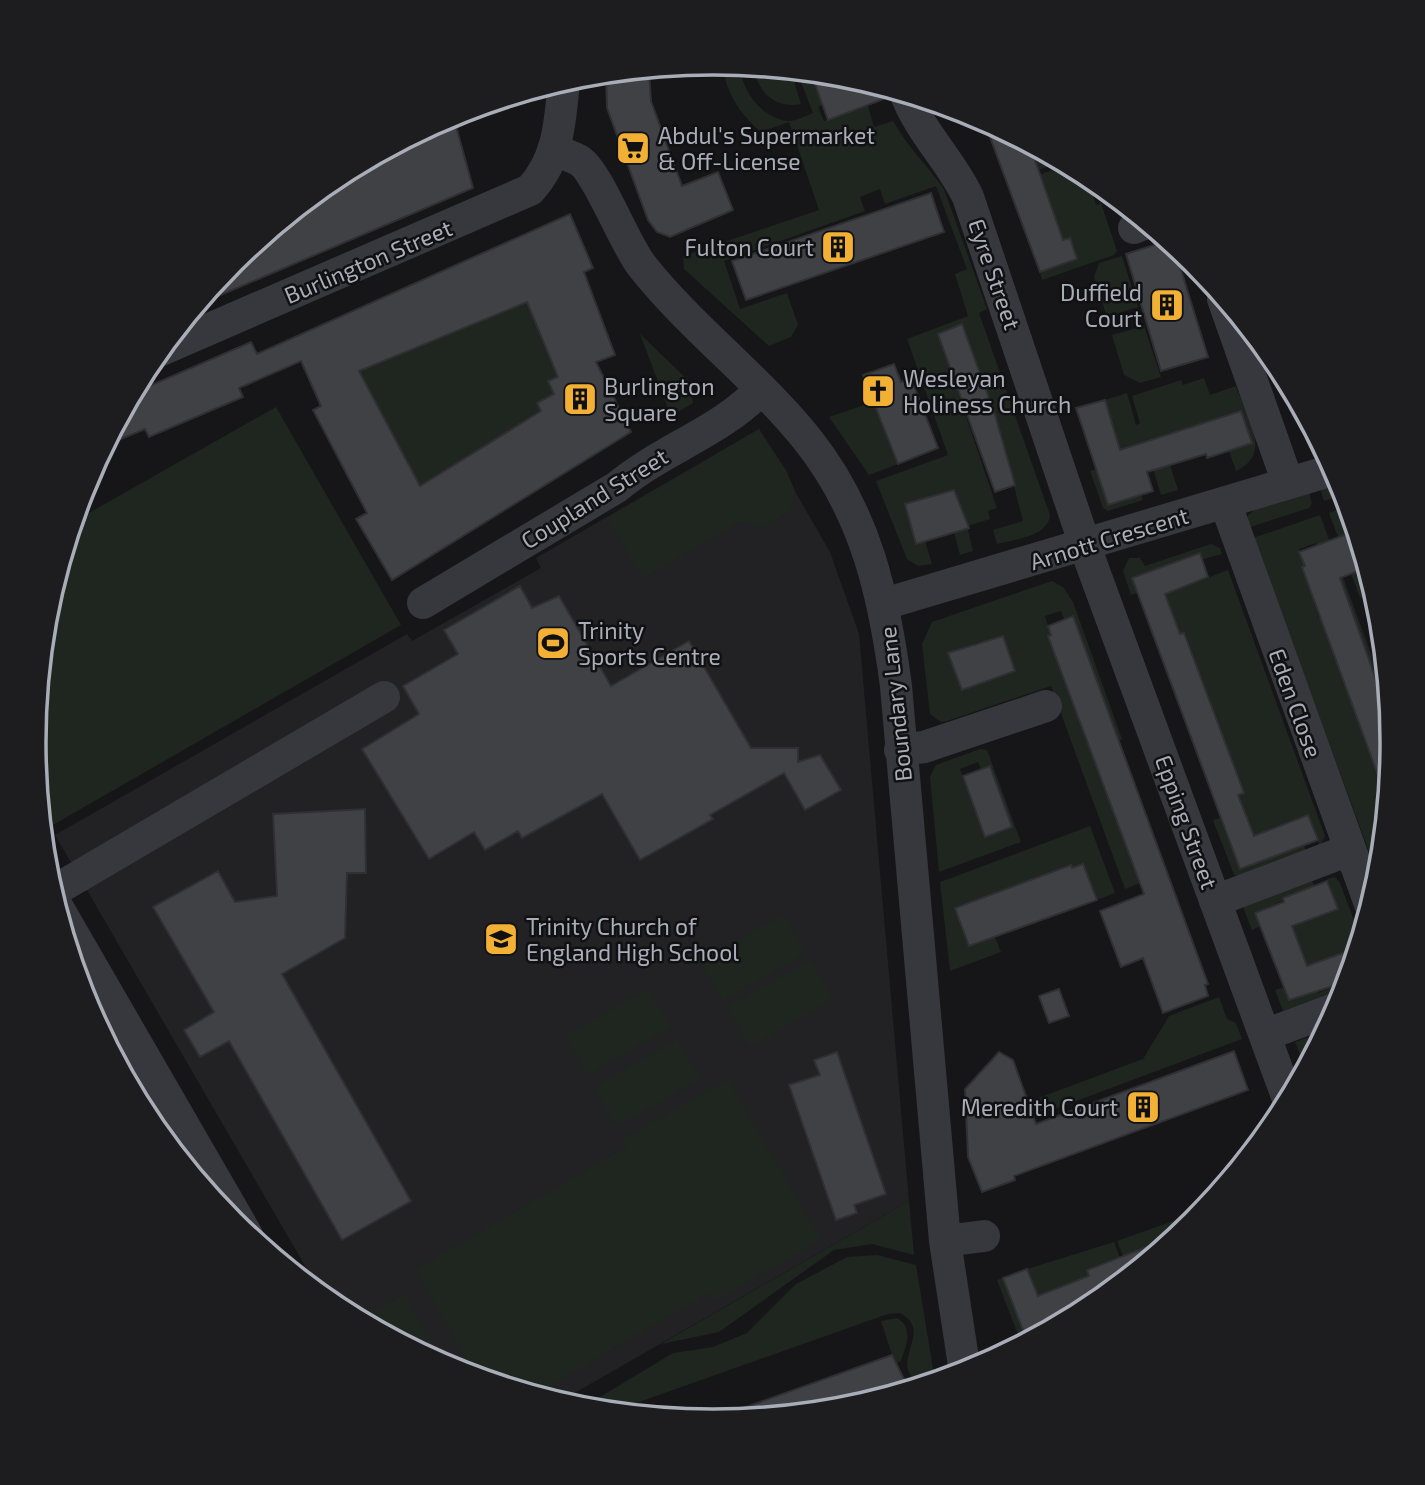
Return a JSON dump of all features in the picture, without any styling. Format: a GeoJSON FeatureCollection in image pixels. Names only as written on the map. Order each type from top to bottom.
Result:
{"type":"FeatureCollection","features":[{"type":"Feature","properties":{"kind":"street"},"geometry":{"type":"LineString","coordinates":[[555,150],[562,93]]}},
{"type":"Feature","properties":{"kind":"street","name":"Eyre Street"},"geometry":{"type":"LineString","coordinates":[[912,106],[933,144],[956,172],[968,197],[1085,545]]}},
{"type":"Feature","properties":{"kind":"street","name":"Burlington Street"},"geometry":{"type":"LineString","coordinates":[[180,341],[516,197],[538,181],[555,150]]}},
{"type":"Feature","properties":{"kind":"street","name":"Boundary Lane"},"geometry":{"type":"LineString","coordinates":[[555,150],[582,162],[639,263],[700,332],[761,389],[808,440],[842,494],[873,561],[884,604],[896,686],[945,1241],[963,1361]]}},
{"type":"Feature","properties":{"kind":"street"},"geometry":{"type":"LineString","coordinates":[[1232,324],[1288,483]]}},
{"type":"Feature","properties":{"kind":"street","name":"Coupland Street"},"geometry":{"type":"LineString","coordinates":[[424,603],[617,488],[644,464],[740,410],[761,389]]}},
{"type":"Feature","properties":{"kind":"street","name":"Arnott Crescent"},"geometry":{"type":"LineString","coordinates":[[884,604],[1323,473]]}},
{"type":"Feature","properties":{"kind":"street","name":"Eden Close"},"geometry":{"type":"LineString","coordinates":[[1225,502],[1364,887]]}},
{"type":"Feature","properties":{"kind":"street","name":"Epping Street"},"geometry":{"type":"LineString","coordinates":[[1085,545],[1283,1086]]}},
{"type":"Feature","properties":{"kind":"street"},"geometry":{"type":"LineString","coordinates":[[61,886],[384,697]]}},
{"type":"Feature","properties":{"kind":"street"},"geometry":{"type":"LineString","coordinates":[[900,750],[924,747],[1046,706]]}},
{"type":"Feature","properties":{"kind":"street"},"geometry":{"type":"LineString","coordinates":[[1216,901],[1349,850]]}},
{"type":"Feature","properties":{"kind":"street"},"geometry":{"type":"LineString","coordinates":[[81,956],[139,1076],[211,1182]]}},
{"type":"Feature","properties":{"kind":"street"},"geometry":{"type":"LineString","coordinates":[[1265,1035],[1322,1014]]}},
{"type":"Feature","properties":{"kind":"street"},"geometry":{"type":"LineString","coordinates":[[945,1241],[984,1236]]}},
{"type":"Feature","properties":{"kind":"shaded area"},"geometry":{"type":"Polygon","coordinates":[[[724,76],[742,76],[749,93],[761,109],[787,121],[813,113],[801,81],[815,83],[823,105],[818,107],[824,121],[859,108],[860,92],[864,93],[874,127],[893,121],[944,189],[987,309],[979,313],[1050,515],[1048,522],[1037,533],[997,544],[993,530],[1023,521],[997,421],[962,325],[938,334],[997,508],[988,511],[990,519],[967,526],[973,551],[960,555],[954,532],[953,491],[905,504],[916,543],[925,541],[932,564],[918,566],[907,559],[876,481],[948,455],[907,339],[968,316],[955,274],[967,269],[936,186],[885,204],[880,189],[860,197],[865,211],[724,261],[740,309],[787,293],[798,325],[791,337],[769,346],[684,269],[683,256],[819,210],[789,122],[761,132],[735,102],[724,76]]]}},
{"type":"Feature","properties":{"kind":"shaded area"},"geometry":{"type":"Polygon","coordinates":[[[756,77],[794,80],[801,104],[791,105],[776,101],[769,97],[756,77]]]}},
{"type":"Feature","properties":{"kind":"shaded area"},"geometry":{"type":"Polygon","coordinates":[[[1033,158],[1048,166],[1038,170],[1033,158]]]}},
{"type":"Feature","properties":{"kind":"shaded area"},"geometry":{"type":"Polygon","coordinates":[[[1054,170],[1093,195],[1096,205],[1101,203],[1117,251],[1114,255],[1042,280],[1040,272],[1076,259],[1063,240],[1039,175],[1054,170]]]}},
{"type":"Feature","properties":{"kind":"shaded area"},"geometry":{"type":"Polygon","coordinates":[[[1122,256],[1138,307],[1107,317],[1094,277],[1099,263],[1122,256]]]}},
{"type":"Feature","properties":{"kind":"shaded area"},"geometry":{"type":"Polygon","coordinates":[[[527,302],[558,377],[548,381],[554,394],[541,411],[420,486],[359,371],[527,302]]]}},
{"type":"Feature","properties":{"kind":"shaded area"},"geometry":{"type":"Polygon","coordinates":[[[1144,326],[1161,377],[1140,383],[1124,375],[1112,335],[1144,326]]]}},
{"type":"Feature","properties":{"kind":"shaded area"},"geometry":{"type":"Polygon","coordinates":[[[640,334],[689,381],[693,403],[671,416],[640,334]]]}},
{"type":"Feature","properties":{"kind":"shaded area"},"geometry":{"type":"Polygon","coordinates":[[[1204,378],[1210,395],[1236,386],[1254,433],[1253,455],[1247,464],[1236,471],[1229,451],[1251,443],[1240,411],[1148,441],[1157,469],[1170,465],[1178,490],[1161,495],[1148,452],[1123,461],[1105,400],[1127,393],[1136,425],[1140,423],[1132,396],[1181,380],[1183,385],[1204,378]]]}},
{"type":"Feature","properties":{"kind":"shaded area"},"geometry":{"type":"Polygon","coordinates":[[[873,402],[898,464],[869,475],[829,417],[873,402]]]}},
{"type":"Feature","properties":{"kind":"shaded area"},"geometry":{"type":"Polygon","coordinates":[[[276,407],[401,625],[51,826],[46,742],[51,655],[68,570],[86,515],[276,407]]]}},
{"type":"Feature","properties":{"kind":"shaded area","name":"Trinity Church of England High School"},"geometry":{"type":"Polygon","coordinates":[[[759,429],[830,552],[859,634],[909,1201],[572,1395],[498,1374],[417,1341],[379,1320],[310,1275],[55,835],[407,634],[412,641],[541,568],[536,558],[759,429]]]}},
{"type":"Feature","properties":{"kind":"shaded area"},"geometry":{"type":"Polygon","coordinates":[[[759,429],[787,472],[795,491],[788,512],[762,528],[740,522],[643,578],[607,518],[759,429]]]}},
{"type":"Feature","properties":{"kind":"shaded area"},"geometry":{"type":"Polygon","coordinates":[[[1097,469],[1108,504],[1141,495],[1143,500],[1108,511],[1103,508],[1090,471],[1097,469]]]}},
{"type":"Feature","properties":{"kind":"shaded area"},"geometry":{"type":"Polygon","coordinates":[[[1329,487],[1333,498],[1324,501],[1320,489],[1329,487]]]}},
{"type":"Feature","properties":{"kind":"shaded area"},"geometry":{"type":"Polygon","coordinates":[[[1309,493],[1312,503],[1309,508],[1244,529],[1246,520],[1259,507],[1309,493]]]}},
{"type":"Feature","properties":{"kind":"shaded area"},"geometry":{"type":"Polygon","coordinates":[[[1337,510],[1346,536],[1338,537],[1329,513],[1337,510]]]}},
{"type":"Feature","properties":{"kind":"shaded area"},"geometry":{"type":"Polygon","coordinates":[[[1320,515],[1375,664],[1376,682],[1368,685],[1366,678],[1375,674],[1353,614],[1316,543],[1299,549],[1305,566],[1302,568],[1317,600],[1314,602],[1319,618],[1323,617],[1329,634],[1326,635],[1341,668],[1339,670],[1344,685],[1349,685],[1364,738],[1379,771],[1370,854],[1253,538],[1320,515]]]}},
{"type":"Feature","properties":{"kind":"shaded area"},"geometry":{"type":"Polygon","coordinates":[[[1211,544],[1220,548],[1222,554],[1133,578],[1137,593],[1131,595],[1123,571],[1129,558],[1140,558],[1145,566],[1211,544]]]}},
{"type":"Feature","properties":{"kind":"shaded area"},"geometry":{"type":"Polygon","coordinates":[[[1228,570],[1325,836],[1320,846],[1308,816],[1252,837],[1236,796],[1244,792],[1185,633],[1176,636],[1163,595],[1228,570]]]}},
{"type":"Feature","properties":{"kind":"shaded area"},"geometry":{"type":"Polygon","coordinates":[[[1357,571],[1363,597],[1360,598],[1351,574],[1357,571]]]}},
{"type":"Feature","properties":{"kind":"shaded area"},"geometry":{"type":"Polygon","coordinates":[[[1052,581],[1063,587],[1073,602],[1122,739],[1119,741],[1110,717],[1101,720],[1106,707],[1098,684],[1089,687],[1061,611],[1045,616],[1051,635],[1048,636],[1053,650],[1057,649],[1090,750],[1094,749],[1140,883],[1125,889],[1051,686],[947,721],[941,722],[930,714],[922,644],[932,622],[1052,581]],[[1003,637],[975,643],[976,647],[963,652],[961,648],[948,653],[962,690],[1015,670],[1003,637]]]}},
{"type":"Feature","properties":{"kind":"shaded area"},"geometry":{"type":"Polygon","coordinates":[[[980,749],[987,750],[1021,842],[939,872],[930,777],[936,765],[980,749]],[[978,762],[960,769],[985,836],[990,766],[981,769],[978,762]]]}},
{"type":"Feature","properties":{"kind":"shaded area"},"geometry":{"type":"Polygon","coordinates":[[[1220,818],[1240,869],[1304,845],[1306,851],[1239,876],[1234,875],[1213,820],[1220,818]]]}},
{"type":"Feature","properties":{"kind":"shaded area"},"geometry":{"type":"Polygon","coordinates":[[[1090,826],[1115,893],[1097,900],[1083,865],[1023,887],[1021,883],[971,905],[969,902],[955,907],[969,946],[995,937],[1001,952],[950,971],[940,882],[1090,826]]]}},
{"type":"Feature","properties":{"kind":"shaded area"},"geometry":{"type":"Polygon","coordinates":[[[1335,877],[1340,883],[1355,922],[1346,951],[1307,966],[1292,926],[1338,909],[1327,879],[1335,877]]]}},
{"type":"Feature","properties":{"kind":"shaded area"},"geometry":{"type":"Polygon","coordinates":[[[1312,881],[1314,886],[1256,913],[1261,926],[1252,930],[1243,907],[1312,881]]]}},
{"type":"Feature","properties":{"kind":"shaded area"},"geometry":{"type":"Polygon","coordinates":[[[784,914],[806,953],[723,1001],[700,962],[784,914]]]}},
{"type":"Feature","properties":{"kind":"shaded area"},"geometry":{"type":"Polygon","coordinates":[[[811,960],[833,999],[750,1047],[727,1007],[811,960]]]}},
{"type":"Feature","properties":{"kind":"shaded area"},"geometry":{"type":"Polygon","coordinates":[[[1284,987],[1317,989],[1318,993],[1333,987],[1331,994],[1283,1011],[1275,990],[1284,987]]]}},
{"type":"Feature","properties":{"kind":"shaded area"},"geometry":{"type":"Polygon","coordinates":[[[648,988],[671,1027],[587,1075],[565,1036],[648,988]]]}},
{"type":"Feature","properties":{"kind":"shaded area"},"geometry":{"type":"Polygon","coordinates":[[[1219,997],[1227,1019],[1236,1023],[1242,1039],[1020,1122],[1014,1107],[1143,1059],[1169,1016],[1219,997]]]}},
{"type":"Feature","properties":{"kind":"shaded area"},"geometry":{"type":"Polygon","coordinates":[[[1312,1036],[1301,1056],[1295,1042],[1312,1036]]]}},
{"type":"Feature","properties":{"kind":"shaded area"},"geometry":{"type":"Polygon","coordinates":[[[677,1039],[700,1079],[617,1127],[594,1088],[677,1039]]]}},
{"type":"Feature","properties":{"kind":"shaded area"},"geometry":{"type":"Polygon","coordinates":[[[728,1079],[821,1240],[715,1301],[710,1292],[545,1388],[469,1363],[415,1270],[626,1147],[622,1139],[728,1079]]]}},
{"type":"Feature","properties":{"kind":"shaded area"},"geometry":{"type":"Polygon","coordinates":[[[909,1201],[914,1255],[872,1244],[834,1250],[719,1332],[661,1344],[909,1201]]]}},
{"type":"Feature","properties":{"kind":"shaded area"},"geometry":{"type":"Polygon","coordinates":[[[1179,1219],[1149,1246],[1123,1256],[1117,1241],[1179,1219]]]}},
{"type":"Feature","properties":{"kind":"shaded area"},"geometry":{"type":"Polygon","coordinates":[[[1114,1242],[1122,1264],[1108,1269],[1105,1262],[1087,1269],[1089,1276],[1034,1297],[1027,1269],[1114,1242]]]}},
{"type":"Feature","properties":{"kind":"shaded area"},"geometry":{"type":"Polygon","coordinates":[[[877,1255],[916,1265],[933,1372],[912,1379],[907,1366],[914,1330],[908,1318],[900,1313],[888,1314],[632,1405],[596,1399],[673,1353],[713,1347],[747,1333],[796,1284],[847,1257],[877,1255]]]}},
{"type":"Feature","properties":{"kind":"shaded area"},"geometry":{"type":"Polygon","coordinates":[[[1003,1278],[1024,1332],[1018,1335],[997,1280],[1003,1278]]]}},
{"type":"Feature","properties":{"kind":"shaded area"},"geometry":{"type":"Polygon","coordinates":[[[404,1294],[436,1349],[417,1341],[369,1314],[404,1294]]]}},
{"type":"Feature","properties":{"kind":"shaded area"},"geometry":{"type":"Polygon","coordinates":[[[897,1318],[906,1327],[907,1338],[901,1361],[895,1364],[881,1321],[897,1318]]]}},
{"type":"Feature","properties":{"kind":"building"},"geometry":{"type":"Polygon","coordinates":[[[650,79],[651,101],[682,186],[718,172],[733,210],[670,237],[657,232],[648,220],[607,108],[606,84],[650,79]]]}},
{"type":"Feature","properties":{"kind":"building"},"geometry":{"type":"Polygon","coordinates":[[[815,83],[884,98],[884,99],[828,120],[815,83]]]}},
{"type":"Feature","properties":{"kind":"building"},"geometry":{"type":"Polygon","coordinates":[[[456,126],[473,188],[217,296],[241,271],[306,213],[379,165],[456,126]]]}},
{"type":"Feature","properties":{"kind":"building"},"geometry":{"type":"Polygon","coordinates":[[[989,136],[1034,159],[1063,240],[1070,238],[1077,259],[1040,272],[989,136]]]}},
{"type":"Feature","properties":{"kind":"building","name":"Fulton Court"},"geometry":{"type":"Polygon","coordinates":[[[931,193],[944,232],[746,300],[732,261],[931,193]]]}},
{"type":"Feature","properties":{"kind":"building","name":"Burlington Square"},"geometry":{"type":"Polygon","coordinates":[[[570,214],[593,268],[584,272],[615,355],[596,362],[631,432],[392,580],[356,519],[367,513],[313,410],[321,406],[301,361],[239,388],[243,397],[149,437],[145,429],[118,440],[149,386],[251,342],[257,354],[570,214]],[[527,302],[359,371],[420,486],[541,411],[537,403],[554,394],[548,381],[558,377],[527,302]]]}},
{"type":"Feature","properties":{"kind":"building","name":"Duffield Court"},"geometry":{"type":"Polygon","coordinates":[[[1156,245],[1180,268],[1208,357],[1161,371],[1126,254],[1156,245]]]}},
{"type":"Feature","properties":{"kind":"building"},"geometry":{"type":"Polygon","coordinates":[[[962,324],[995,415],[1015,485],[995,492],[938,334],[962,324]]]}},
{"type":"Feature","properties":{"kind":"building"},"geometry":{"type":"Polygon","coordinates":[[[894,364],[901,382],[911,378],[938,448],[898,464],[863,375],[894,364]]]}},
{"type":"Feature","properties":{"kind":"building"},"geometry":{"type":"Polygon","coordinates":[[[1105,400],[1120,450],[1241,411],[1252,443],[1207,458],[1206,454],[1147,472],[1153,491],[1108,505],[1076,408],[1105,400]]]}},
{"type":"Feature","properties":{"kind":"building"},"geometry":{"type":"Polygon","coordinates":[[[954,490],[969,528],[916,544],[905,504],[954,490]]]}},
{"type":"Feature","properties":{"kind":"building"},"geometry":{"type":"Polygon","coordinates":[[[1346,534],[1357,571],[1340,578],[1376,680],[1380,742],[1378,776],[1302,567],[1305,566],[1299,552],[1346,534]]]}},
{"type":"Feature","properties":{"kind":"building"},"geometry":{"type":"Polygon","coordinates":[[[1200,553],[1208,577],[1165,594],[1180,634],[1184,633],[1244,793],[1238,795],[1254,836],[1308,815],[1318,840],[1240,869],[1132,578],[1200,553]]]}},
{"type":"Feature","properties":{"kind":"building"},"geometry":{"type":"Polygon","coordinates":[[[520,586],[532,608],[559,596],[611,686],[689,641],[751,748],[798,748],[798,762],[820,755],[841,790],[805,810],[784,773],[710,815],[713,819],[640,860],[602,794],[522,838],[518,831],[485,850],[474,832],[429,859],[362,749],[419,714],[403,686],[458,654],[444,630],[520,586]]]}},
{"type":"Feature","properties":{"kind":"building"},"geometry":{"type":"Polygon","coordinates":[[[1073,616],[1208,984],[1205,985],[1208,996],[1163,1013],[1143,958],[1121,967],[1100,911],[1144,894],[1048,636],[1051,635],[1048,626],[1073,616]]]}},
{"type":"Feature","properties":{"kind":"building"},"geometry":{"type":"Polygon","coordinates":[[[1003,636],[1015,671],[962,690],[948,653],[1003,636]]]}},
{"type":"Feature","properties":{"kind":"building"},"geometry":{"type":"Polygon","coordinates":[[[990,766],[1012,827],[985,837],[963,776],[990,766]]]}},
{"type":"Feature","properties":{"kind":"building"},"geometry":{"type":"Polygon","coordinates":[[[365,809],[366,873],[347,873],[345,938],[282,974],[411,1201],[342,1240],[229,1041],[200,1057],[184,1030],[214,1012],[153,907],[218,871],[235,902],[277,896],[273,814],[365,809]]]}},
{"type":"Feature","properties":{"kind":"building"},"geometry":{"type":"Polygon","coordinates":[[[1083,864],[1097,900],[969,946],[955,908],[1071,865],[1072,868],[1083,864]]]}},
{"type":"Feature","properties":{"kind":"building"},"geometry":{"type":"Polygon","coordinates":[[[1327,881],[1338,909],[1292,926],[1307,966],[1346,952],[1333,986],[1289,1000],[1255,913],[1284,902],[1283,898],[1327,881]]]}},
{"type":"Feature","properties":{"kind":"building"},"geometry":{"type":"Polygon","coordinates":[[[1059,989],[1069,1016],[1049,1023],[1039,996],[1059,989]]]}},
{"type":"Feature","properties":{"kind":"building"},"geometry":{"type":"Polygon","coordinates":[[[1234,1051],[1248,1090],[1014,1176],[1015,1180],[982,1192],[968,1157],[965,1089],[999,1052],[1013,1060],[1036,1124],[1234,1051]]]}},
{"type":"Feature","properties":{"kind":"building"},"geometry":{"type":"Polygon","coordinates":[[[837,1052],[886,1194],[854,1205],[857,1213],[836,1220],[789,1085],[820,1075],[814,1060],[837,1052]]]}},
{"type":"Feature","properties":{"kind":"building"},"geometry":{"type":"Polygon","coordinates":[[[1150,1246],[1083,1297],[1024,1332],[1003,1278],[1027,1269],[1038,1296],[1089,1276],[1087,1270],[1150,1246]]]}},
{"type":"Feature","properties":{"kind":"building"},"geometry":{"type":"Polygon","coordinates":[[[892,1355],[905,1381],[843,1397],[741,1409],[892,1355]]]}},
{"type":"Feature","properties":{"kind":"place","name":"Abdul's Supermarket & Off-License"},"geometry":{"type":"Point","coordinates":[633,148]}},
{"type":"Feature","properties":{"kind":"place","name":"Fulton Court"},"geometry":{"type":"Point","coordinates":[838,247]}},
{"type":"Feature","properties":{"kind":"place","name":"Duffield Court"},"geometry":{"type":"Point","coordinates":[1167,305]}},
{"type":"Feature","properties":{"kind":"place","name":"Wesleyan Holiness Church"},"geometry":{"type":"Point","coordinates":[878,391]}},
{"type":"Feature","properties":{"kind":"place","name":"Burlington Square"},"geometry":{"type":"Point","coordinates":[580,399]}},
{"type":"Feature","properties":{"kind":"place","name":"Trinity Sports Centre"},"geometry":{"type":"Point","coordinates":[553,643]}},
{"type":"Feature","properties":{"kind":"place","name":"Trinity Church of England High School"},"geometry":{"type":"Point","coordinates":[501,939]}},
{"type":"Feature","properties":{"kind":"place","name":"Meredith Court"},"geometry":{"type":"Point","coordinates":[1143,1107]}}]}
